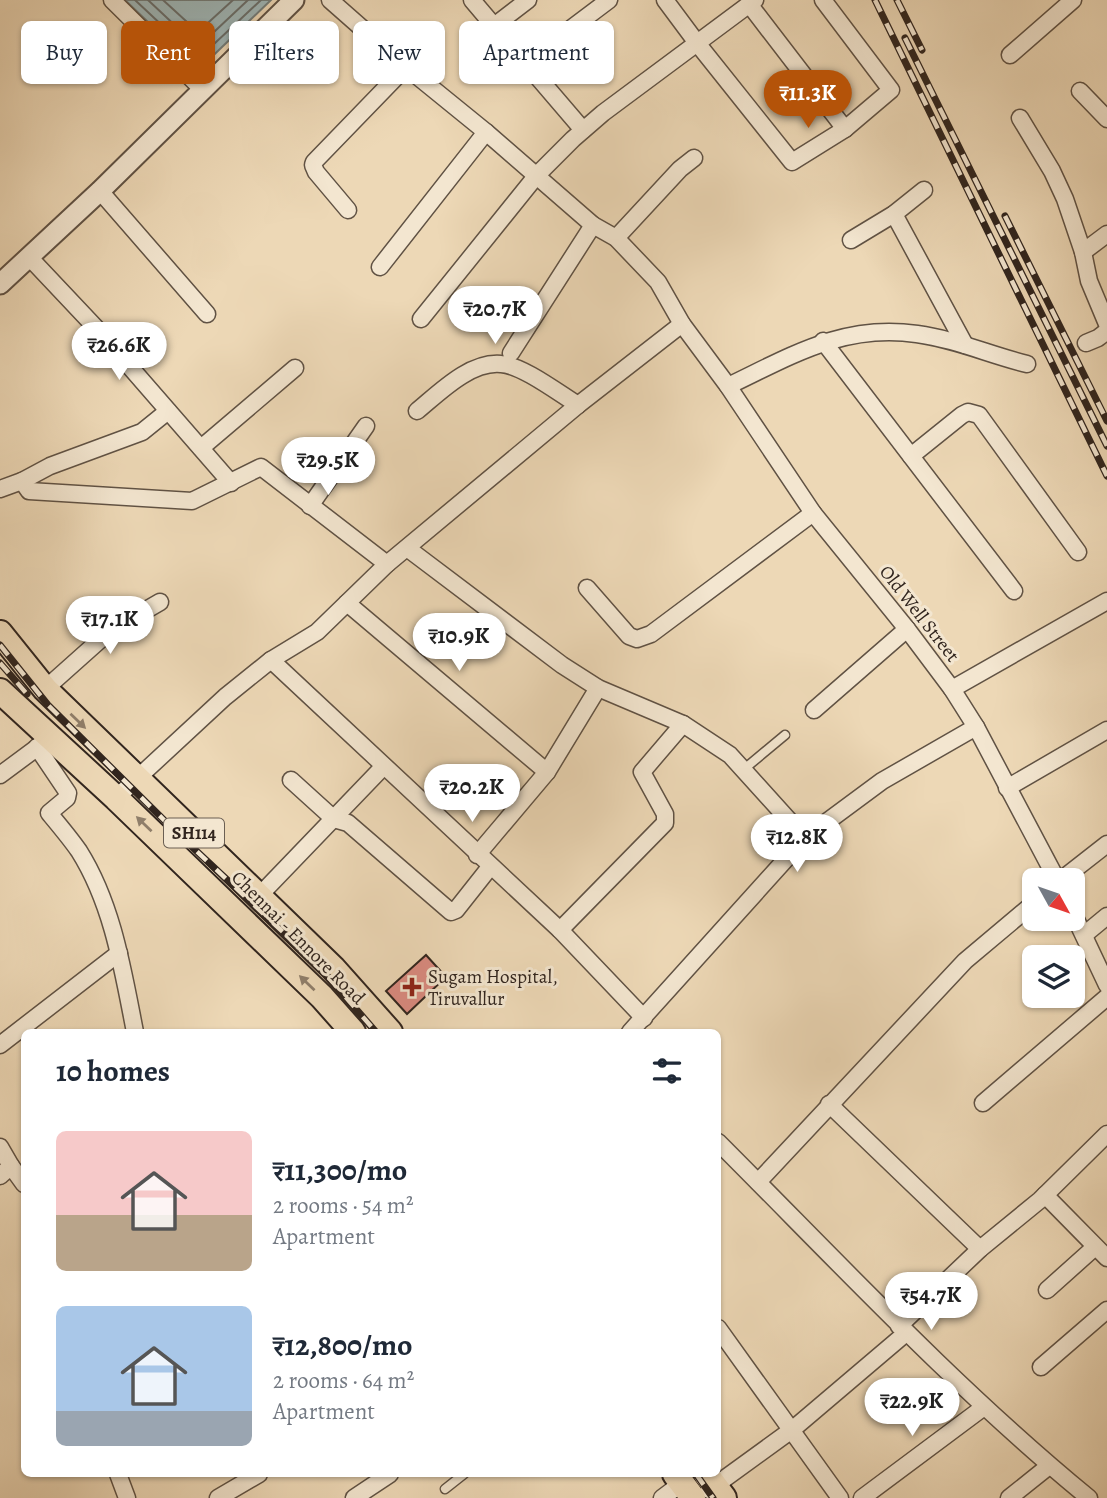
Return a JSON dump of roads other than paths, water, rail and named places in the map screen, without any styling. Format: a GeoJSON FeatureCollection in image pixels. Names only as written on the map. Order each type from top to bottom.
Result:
{"type":"FeatureCollection","features":[{"type":"Feature","properties":{"kind":"main road","name":"Chennai - Ennore Road"},"geometry":{"type":"LineString","coordinates":[[0,633],[45,689],[333,968],[382,1023]]}},
{"type":"Feature","properties":{"kind":"main road","name":"Chennai - Ennore Road"},"geometry":{"type":"LineString","coordinates":[[0,691],[43,742],[116,798],[322,997],[349,1029]]}},
{"type":"Feature","properties":{"kind":"street"},"geometry":{"type":"LineString","coordinates":[[112,0],[202,89]]}},
{"type":"Feature","properties":{"kind":"street"},"geometry":{"type":"LineString","coordinates":[[0,284],[100,191],[294,0]]}},
{"type":"Feature","properties":{"kind":"street","name":"Old Well Street"},"geometry":{"type":"LineString","coordinates":[[330,0],[353,21]]}},
{"type":"Feature","properties":{"kind":"street"},"geometry":{"type":"LineString","coordinates":[[472,0],[490,21]]}},
{"type":"Feature","properties":{"kind":"street"},"geometry":{"type":"LineString","coordinates":[[501,21],[528,0]]}},
{"type":"Feature","properties":{"kind":"street"},"geometry":{"type":"LineString","coordinates":[[581,21],[609,0]]}},
{"type":"Feature","properties":{"kind":"street"},"geometry":{"type":"LineString","coordinates":[[665,0],[792,162],[845,129],[891,90],[823,0]]}},
{"type":"Feature","properties":{"kind":"street"},"geometry":{"type":"LineString","coordinates":[[1010,55],[1073,0]]}},
{"type":"Feature","properties":{"kind":"street"},"geometry":{"type":"LineString","coordinates":[[421,319],[537,175],[583,130],[752,2],[845,129]]}},
{"type":"Feature","properties":{"kind":"street"},"geometry":{"type":"LineString","coordinates":[[348,210],[313,168],[314,162],[390,84]]}},
{"type":"Feature","properties":{"kind":"street","name":"Old Well Street"},"geometry":{"type":"LineString","coordinates":[[426,84],[593,225],[616,238],[657,282],[682,324],[728,386],[813,513],[907,629],[952,690],[976,727],[1052,868]]}},
{"type":"Feature","properties":{"kind":"street"},"geometry":{"type":"LineString","coordinates":[[542,84],[583,130]]}},
{"type":"Feature","properties":{"kind":"street"},"geometry":{"type":"LineString","coordinates":[[1080,91],[1107,119]]}},
{"type":"Feature","properties":{"kind":"street"},"geometry":{"type":"LineString","coordinates":[[1020,118],[1056,180],[1083,251],[1089,281],[1107,324]]}},
{"type":"Feature","properties":{"kind":"street"},"geometry":{"type":"LineString","coordinates":[[380,267],[486,132]]}},
{"type":"Feature","properties":{"kind":"street"},"geometry":{"type":"LineString","coordinates":[[616,238],[680,169],[694,158]]}},
{"type":"Feature","properties":{"kind":"street"},"geometry":{"type":"LineString","coordinates":[[850,240],[894,214],[923,190]]}},
{"type":"Feature","properties":{"kind":"street"},"geometry":{"type":"LineString","coordinates":[[100,191],[207,314]]}},
{"type":"Feature","properties":{"kind":"street"},"geometry":{"type":"LineString","coordinates":[[894,214],[965,345]]}},
{"type":"Feature","properties":{"kind":"street"},"geometry":{"type":"LineString","coordinates":[[511,353],[593,225]]}},
{"type":"Feature","properties":{"kind":"street"},"geometry":{"type":"LineString","coordinates":[[1083,251],[1107,234]]}},
{"type":"Feature","properties":{"kind":"street"},"geometry":{"type":"LineString","coordinates":[[30,258],[232,483]]}},
{"type":"Feature","properties":{"kind":"street"},"geometry":{"type":"LineString","coordinates":[[116,798],[225,697],[271,660],[317,632],[387,564],[578,405],[682,324]]}},
{"type":"Feature","properties":{"kind":"street"},"geometry":{"type":"LineString","coordinates":[[728,386],[823,341],[863,333],[916,333],[1027,364]]}},
{"type":"Feature","properties":{"kind":"street"},"geometry":{"type":"LineString","coordinates":[[823,341],[1014,591]]}},
{"type":"Feature","properties":{"kind":"street"},"geometry":{"type":"LineString","coordinates":[[417,411],[464,375],[478,368],[501,363],[538,380],[578,405]]}},
{"type":"Feature","properties":{"kind":"street"},"geometry":{"type":"LineString","coordinates":[[201,448],[295,368]]}},
{"type":"Feature","properties":{"kind":"street"},"geometry":{"type":"LineString","coordinates":[[0,489],[50,466],[142,432],[169,411]]}},
{"type":"Feature","properties":{"kind":"street"},"geometry":{"type":"LineString","coordinates":[[911,456],[962,415],[968,412],[979,415],[1078,552]]}},
{"type":"Feature","properties":{"kind":"street"},"geometry":{"type":"LineString","coordinates":[[310,506],[366,426]]}},
{"type":"Feature","properties":{"kind":"street"},"geometry":{"type":"LineString","coordinates":[[22,481],[29,491],[192,501],[261,467],[387,564]]}},
{"type":"Feature","properties":{"kind":"street"},"geometry":{"type":"LineString","coordinates":[[587,588],[629,636],[637,639],[651,634],[813,513]]}},
{"type":"Feature","properties":{"kind":"street"},"geometry":{"type":"LineString","coordinates":[[407,548],[562,665],[598,688],[683,724],[730,755],[805,838]]}},
{"type":"Feature","properties":{"kind":"street"},"geometry":{"type":"LineString","coordinates":[[952,690],[1107,600]]}},
{"type":"Feature","properties":{"kind":"street"},"geometry":{"type":"LineString","coordinates":[[45,689],[110,631],[160,602]]}},
{"type":"Feature","properties":{"kind":"street"},"geometry":{"type":"LineString","coordinates":[[347,603],[547,772]]}},
{"type":"Feature","properties":{"kind":"street"},"geometry":{"type":"LineString","coordinates":[[814,710],[907,629]]}},
{"type":"Feature","properties":{"kind":"street"},"geometry":{"type":"LineString","coordinates":[[271,660],[560,930],[644,1018]]}},
{"type":"Feature","properties":{"kind":"street"},"geometry":{"type":"LineString","coordinates":[[477,855],[547,772],[598,688]]}},
{"type":"Feature","properties":{"kind":"street"},"geometry":{"type":"LineString","coordinates":[[560,930],[665,823],[665,814],[642,772],[683,724]]}},
{"type":"Feature","properties":{"kind":"street"},"geometry":{"type":"LineString","coordinates":[[633,1029],[805,838],[882,781],[976,727]]}},
{"type":"Feature","properties":{"kind":"street"},"geometry":{"type":"LineString","coordinates":[[1007,788],[1107,730]]}},
{"type":"Feature","properties":{"kind":"street"},"geometry":{"type":"LineString","coordinates":[[0,775],[43,742],[68,793],[49,813],[79,852],[105,904],[119,953],[134,1029]]}},
{"type":"Feature","properties":{"kind":"street"},"geometry":{"type":"LineString","coordinates":[[259,896],[384,766]]}},
{"type":"Feature","properties":{"kind":"street"},"geometry":{"type":"LineString","coordinates":[[291,780],[334,819],[348,823],[451,912],[456,910],[490,867]]}},
{"type":"Feature","properties":{"kind":"street"},"geometry":{"type":"LineString","coordinates":[[1075,868],[1107,844]]}},
{"type":"Feature","properties":{"kind":"street"},"geometry":{"type":"LineString","coordinates":[[758,1182],[965,961],[1022,912]]}},
{"type":"Feature","properties":{"kind":"street"},"geometry":{"type":"LineString","coordinates":[[1084,935],[1107,916]]}},
{"type":"Feature","properties":{"kind":"street"},"geometry":{"type":"LineString","coordinates":[[1082,931],[1107,985]]}},
{"type":"Feature","properties":{"kind":"street"},"geometry":{"type":"LineString","coordinates":[[0,1045],[119,953]]}},
{"type":"Feature","properties":{"kind":"street"},"geometry":{"type":"LineString","coordinates":[[983,1103],[1107,997]]}},
{"type":"Feature","properties":{"kind":"street"},"geometry":{"type":"LineString","coordinates":[[361,1029],[382,1023]]}},
{"type":"Feature","properties":{"kind":"street"},"geometry":{"type":"LineString","coordinates":[[829,1104],[980,1249]]}},
{"type":"Feature","properties":{"kind":"street"},"geometry":{"type":"LineString","coordinates":[[721,1473],[793,1429],[903,1330],[980,1249],[1045,1195],[1107,1135]]}},
{"type":"Feature","properties":{"kind":"street"},"geometry":{"type":"LineString","coordinates":[[721,1145],[903,1330],[1049,1466],[1089,1498]]}},
{"type":"Feature","properties":{"kind":"street"},"geometry":{"type":"LineString","coordinates":[[0,1147],[6,1171],[21,1182]]}},
{"type":"Feature","properties":{"kind":"street"},"geometry":{"type":"LineString","coordinates":[[1045,1195],[1101,1252],[1047,1290]]}},
{"type":"Feature","properties":{"kind":"street"},"geometry":{"type":"LineString","coordinates":[[1041,1367],[1107,1310]]}},
{"type":"Feature","properties":{"kind":"street"},"geometry":{"type":"LineString","coordinates":[[721,1332],[841,1498]]}},
{"type":"Feature","properties":{"kind":"street"},"geometry":{"type":"LineString","coordinates":[[862,1498],[984,1406]]}},
{"type":"Feature","properties":{"kind":"street"},"geometry":{"type":"LineString","coordinates":[[1009,1498],[1049,1466]]}},
{"type":"Feature","properties":{"kind":"street"},"geometry":{"type":"LineString","coordinates":[[119,1477],[127,1498]]}},
{"type":"Feature","properties":{"kind":"street"},"geometry":{"type":"LineString","coordinates":[[218,1498],[254,1477]]}},
{"type":"Feature","properties":{"kind":"street"},"geometry":{"type":"LineString","coordinates":[[354,1498],[386,1477]]}},
{"type":"Feature","properties":{"kind":"street"},"geometry":{"type":"LineString","coordinates":[[662,1498],[699,1487],[715,1477]]}},
{"type":"Feature","properties":{"kind":"lane"},"geometry":{"type":"LineString","coordinates":[[743,770],[785,735]]}},
{"type":"Feature","properties":{"kind":"lane"},"geometry":{"type":"LineString","coordinates":[[444,1489],[460,1477]]}},
{"type":"Feature","properties":{"kind":"water"},"geometry":{"type":"Polygon","coordinates":[[[125,0],[271,0],[249,21],[229,21],[229,40],[215,54],[215,21],[147,21],[125,0]]]}},
{"type":"Feature","properties":{"kind":"railway"},"geometry":{"type":"LineString","coordinates":[[875,0],[1107,476]]}},
{"type":"Feature","properties":{"kind":"railway"},"geometry":{"type":"LineString","coordinates":[[897,0],[922,50]]}},
{"type":"Feature","properties":{"kind":"railway"},"geometry":{"type":"LineString","coordinates":[[905,38],[1107,446]]}},
{"type":"Feature","properties":{"kind":"railway"},"geometry":{"type":"LineString","coordinates":[[1005,216],[1107,421]]}},
{"type":"Feature","properties":{"kind":"railway"},"geometry":{"type":"LineString","coordinates":[[0,645],[48,705],[173,829],[317,964],[373,1029]]}},
{"type":"Feature","properties":{"kind":"railway"},"geometry":{"type":"LineString","coordinates":[[0,663],[27,694]]}},
{"type":"Feature","properties":{"kind":"railway"},"geometry":{"type":"LineString","coordinates":[[698,1477],[713,1498]]}},
{"type":"Feature","properties":{"kind":"place","name":"Sugam Hospital, Tiruvallur"},"geometry":{"type":"Point","coordinates":[412,987]}}]}
